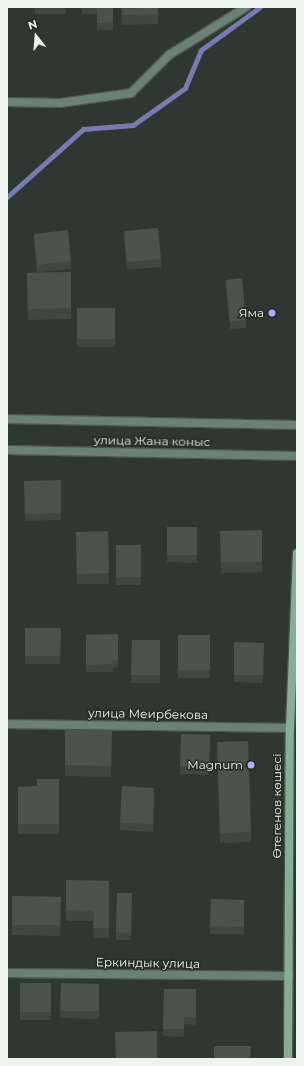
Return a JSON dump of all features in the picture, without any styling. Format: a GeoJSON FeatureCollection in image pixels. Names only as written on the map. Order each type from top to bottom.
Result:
{"type":"FeatureCollection","features":[{"type":"Feature","properties":{"kind":"main road","name":"Өтегенов көшесі"},"geometry":{"type":"LineString","coordinates":[[288,1059],[290,728],[297,553]]}},
{"type":"Feature","properties":{"kind":"street"},"geometry":{"type":"LineString","coordinates":[[7,102],[60,103],[131,93],[169,55],[246,7]]}},
{"type":"Feature","properties":{"kind":"street","name":"улица Жана коныс"},"geometry":{"type":"LineString","coordinates":[[7,419],[297,425]]}},
{"type":"Feature","properties":{"kind":"street","name":"улица Жана коныс"},"geometry":{"type":"LineString","coordinates":[[7,450],[297,456]]}},
{"type":"Feature","properties":{"kind":"street","name":"улица Меирбекова"},"geometry":{"type":"LineString","coordinates":[[7,724],[290,728]]}},
{"type":"Feature","properties":{"kind":"street","name":"Еркиндык улица"},"geometry":{"type":"LineString","coordinates":[[7,973],[289,976]]}},
{"type":"Feature","properties":{"kind":"building"},"geometry":{"type":"Polygon","coordinates":[[[97,7],[113,7],[113,22],[97,23],[97,7]]]}},
{"type":"Feature","properties":{"kind":"building"},"geometry":{"type":"Polygon","coordinates":[[[122,7],[158,7],[158,14],[122,15],[122,7]]]}},
{"type":"Feature","properties":{"kind":"building"},"geometry":{"type":"Polygon","coordinates":[[[158,228],[161,259],[127,262],[124,231],[158,228]]]}},
{"type":"Feature","properties":{"kind":"building"},"geometry":{"type":"Polygon","coordinates":[[[68,230],[71,261],[37,265],[34,234],[68,230]]]}},
{"type":"Feature","properties":{"kind":"building"},"geometry":{"type":"Polygon","coordinates":[[[71,272],[71,308],[28,309],[27,273],[71,272]]]}},
{"type":"Feature","properties":{"kind":"building"},"geometry":{"type":"Polygon","coordinates":[[[242,278],[246,320],[230,322],[226,280],[242,278]]]}},
{"type":"Feature","properties":{"kind":"building"},"geometry":{"type":"Polygon","coordinates":[[[77,308],[115,308],[115,339],[77,339],[77,308]]]}},
{"type":"Feature","properties":{"kind":"building"},"geometry":{"type":"Polygon","coordinates":[[[61,480],[61,513],[25,514],[24,481],[61,480]]]}},
{"type":"Feature","properties":{"kind":"building"},"geometry":{"type":"Polygon","coordinates":[[[167,527],[197,527],[197,555],[167,555],[167,527]]]}},
{"type":"Feature","properties":{"kind":"building"},"geometry":{"type":"Polygon","coordinates":[[[262,530],[262,562],[221,562],[220,531],[262,530]]]}},
{"type":"Feature","properties":{"kind":"building"},"geometry":{"type":"Polygon","coordinates":[[[108,531],[109,573],[77,574],[76,532],[108,531]]]}},
{"type":"Feature","properties":{"kind":"building"},"geometry":{"type":"Polygon","coordinates":[[[116,545],[141,545],[141,577],[116,577],[116,545]]]}},
{"type":"Feature","properties":{"kind":"building"},"geometry":{"type":"Polygon","coordinates":[[[25,628],[61,628],[60,656],[25,656],[25,628]]]}},
{"type":"Feature","properties":{"kind":"building"},"geometry":{"type":"Polygon","coordinates":[[[118,634],[118,660],[112,660],[113,664],[86,665],[86,635],[118,634]]]}},
{"type":"Feature","properties":{"kind":"building"},"geometry":{"type":"Polygon","coordinates":[[[178,635],[210,635],[210,670],[178,670],[178,635]]]}},
{"type":"Feature","properties":{"kind":"building"},"geometry":{"type":"Polygon","coordinates":[[[132,640],[160,640],[160,675],[131,675],[132,640]]]}},
{"type":"Feature","properties":{"kind":"building"},"geometry":{"type":"Polygon","coordinates":[[[234,642],[264,643],[263,675],[234,675],[234,642]]]}},
{"type":"Feature","properties":{"kind":"building"},"geometry":{"type":"Polygon","coordinates":[[[65,729],[112,730],[111,766],[65,765],[65,729]]]}},
{"type":"Feature","properties":{"kind":"building"},"geometry":{"type":"Polygon","coordinates":[[[8,730],[8,762],[7,762],[8,730]]]}},
{"type":"Feature","properties":{"kind":"building"},"geometry":{"type":"Polygon","coordinates":[[[181,734],[210,735],[209,767],[180,766],[181,734]]]}},
{"type":"Feature","properties":{"kind":"building"},"geometry":{"type":"Polygon","coordinates":[[[248,741],[251,832],[220,833],[217,742],[248,741]]]}},
{"type":"Feature","properties":{"kind":"building"},"geometry":{"type":"Polygon","coordinates":[[[37,779],[59,779],[59,824],[18,824],[18,787],[37,786],[37,779]]]}},
{"type":"Feature","properties":{"kind":"building"},"geometry":{"type":"Polygon","coordinates":[[[122,786],[154,788],[153,824],[120,823],[122,786]]]}},
{"type":"Feature","properties":{"kind":"building"},"geometry":{"type":"Polygon","coordinates":[[[66,880],[109,881],[109,928],[93,928],[94,911],[66,910],[66,880]]]}},
{"type":"Feature","properties":{"kind":"building"},"geometry":{"type":"Polygon","coordinates":[[[117,893],[132,893],[131,933],[116,932],[117,893]]]}},
{"type":"Feature","properties":{"kind":"building"},"geometry":{"type":"Polygon","coordinates":[[[12,896],[61,897],[60,925],[12,925],[12,896]]]}},
{"type":"Feature","properties":{"kind":"building"},"geometry":{"type":"Polygon","coordinates":[[[211,899],[244,900],[244,927],[210,926],[211,899]]]}},
{"type":"Feature","properties":{"kind":"building"},"geometry":{"type":"Polygon","coordinates":[[[20,983],[51,983],[51,1012],[20,1012],[20,983]]]}},
{"type":"Feature","properties":{"kind":"building"},"geometry":{"type":"Polygon","coordinates":[[[61,983],[99,984],[99,1011],[60,1011],[61,983]]]}},
{"type":"Feature","properties":{"kind":"building"},"geometry":{"type":"Polygon","coordinates":[[[164,989],[196,989],[196,1017],[184,1017],[184,1029],[163,1029],[164,989]]]}},
{"type":"Feature","properties":{"kind":"building"},"geometry":{"type":"Polygon","coordinates":[[[157,1031],[157,1059],[116,1059],[115,1032],[157,1031]]]}},
{"type":"Feature","properties":{"kind":"building"},"geometry":{"type":"Polygon","coordinates":[[[214,1046],[251,1046],[250,1059],[214,1059],[214,1046]]]}},
{"type":"Feature","properties":{"kind":"waterway"},"geometry":{"type":"LineString","coordinates":[[7,197],[83,129],[133,125],[185,88],[201,50],[260,7]]}},
{"type":"Feature","properties":{"kind":"place","name":"Яма"},"geometry":{"type":"Point","coordinates":[272,313]}},
{"type":"Feature","properties":{"kind":"place","name":"Magnum"},"geometry":{"type":"Point","coordinates":[251,765]}}]}
